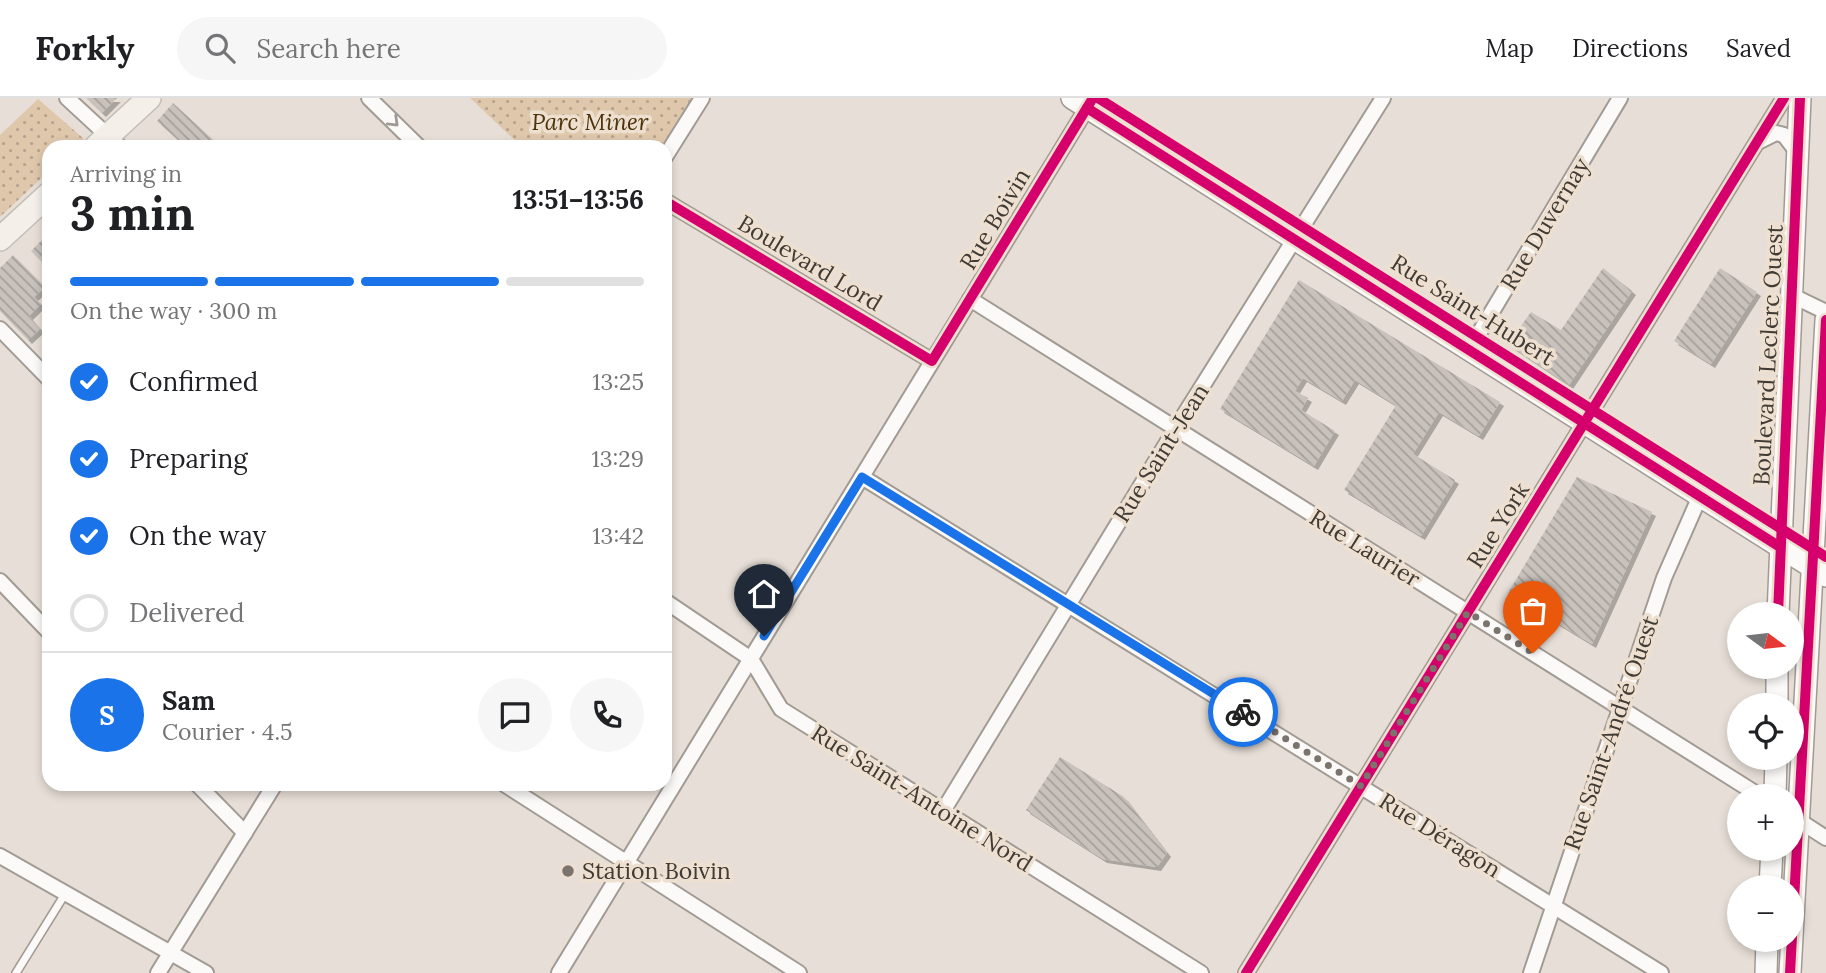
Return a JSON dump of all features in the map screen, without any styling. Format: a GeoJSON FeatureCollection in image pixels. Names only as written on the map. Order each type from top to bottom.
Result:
{"type":"FeatureCollection","features":[{"type":"Feature","properties":{"kind":"main road"},"geometry":{"type":"LineString","coordinates":[[111,140],[149,98]]}},
{"type":"Feature","properties":{"kind":"main road"},"geometry":{"type":"LineString","coordinates":[[0,239],[42,200]]}},
{"type":"Feature","properties":{"kind":"street"},"geometry":{"type":"LineString","coordinates":[[67,98],[105,140]]}},
{"type":"Feature","properties":{"kind":"street"},"geometry":{"type":"LineString","coordinates":[[369,98],[412,140]]}},
{"type":"Feature","properties":{"kind":"street"},"geometry":{"type":"LineString","coordinates":[[672,146],[702,98]]}},
{"type":"Feature","properties":{"kind":"street","name":"Rue Saint-Jean"},"geometry":{"type":"LineString","coordinates":[[943,811],[1176,428],[1382,98]]}},
{"type":"Feature","properties":{"kind":"street","name":"Rue Duvernay"},"geometry":{"type":"LineString","coordinates":[[1469,350],[1620,98]]}},
{"type":"Feature","properties":{"kind":"street","name":"Rue York"},"geometry":{"type":"LineString","coordinates":[[1246,973],[1784,98]]}},
{"type":"Feature","properties":{"kind":"street","name":"Boulevard Leclerc Ouest"},"geometry":{"type":"LineString","coordinates":[[1778,602],[1800,98]]}},
{"type":"Feature","properties":{"kind":"street","name":"Rue Saint-Hubert"},"geometry":{"type":"LineString","coordinates":[[1084,101],[1295,240],[1820,573]]}},
{"type":"Feature","properties":{"kind":"street","name":"Rue Boivin"},"geometry":{"type":"LineString","coordinates":[[672,788],[970,299],[1084,101]]}},
{"type":"Feature","properties":{"kind":"street"},"geometry":{"type":"LineString","coordinates":[[1757,143],[1776,133],[1784,135],[1798,154]]}},
{"type":"Feature","properties":{"kind":"street","name":"Boulevard Lord"},"geometry":{"type":"LineString","coordinates":[[672,205],[932,361]]}},
{"type":"Feature","properties":{"kind":"street"},"geometry":{"type":"LineString","coordinates":[[1793,296],[1826,312]]}},
{"type":"Feature","properties":{"kind":"street","name":"Rue Laurier"},"geometry":{"type":"LineString","coordinates":[[970,299],[1741,784]]}},
{"type":"Feature","properties":{"kind":"street"},"geometry":{"type":"LineString","coordinates":[[1797,784],[1810,594],[1820,573],[1826,320]]}},
{"type":"Feature","properties":{"kind":"street"},"geometry":{"type":"LineString","coordinates":[[0,329],[42,372]]}},
{"type":"Feature","properties":{"kind":"street","name":"Rue Déragon"},"geometry":{"type":"LineString","coordinates":[[862,477],[1661,973]]}},
{"type":"Feature","properties":{"kind":"street","name":"Rue Saint-André Ouest"},"geometry":{"type":"LineString","coordinates":[[1531,973],[1664,578],[1700,496]]}},
{"type":"Feature","properties":{"kind":"street"},"geometry":{"type":"LineString","coordinates":[[0,582],[42,625]]}},
{"type":"Feature","properties":{"kind":"street","name":"Rue Saint-Antoine Nord"},"geometry":{"type":"LineString","coordinates":[[672,606],[751,659],[781,709],[1201,973]]}},
{"type":"Feature","properties":{"kind":"street"},"geometry":{"type":"LineString","coordinates":[[204,791],[245,833]]}},
{"type":"Feature","properties":{"kind":"street"},"geometry":{"type":"LineString","coordinates":[[158,973],[271,791]]}},
{"type":"Feature","properties":{"kind":"street"},"geometry":{"type":"LineString","coordinates":[[515,791],[799,973]]}},
{"type":"Feature","properties":{"kind":"street","name":"Rue Boivin"},"geometry":{"type":"LineString","coordinates":[[558,973],[670,791]]}},
{"type":"Feature","properties":{"kind":"street"},"geometry":{"type":"LineString","coordinates":[[1804,824],[1826,838]]}},
{"type":"Feature","properties":{"kind":"street"},"geometry":{"type":"LineString","coordinates":[[0,856],[206,973]]}},
{"type":"Feature","properties":{"kind":"street"},"geometry":{"type":"LineString","coordinates":[[1790,973],[1794,861]]}},
{"type":"Feature","properties":{"kind":"street"},"geometry":{"type":"LineString","coordinates":[[1766,973],[1767,952]]}},
{"type":"Feature","properties":{"kind":"lane"},"geometry":{"type":"LineString","coordinates":[[16,973],[66,893]]}},
{"type":"Feature","properties":{"kind":"green space","name":"Parc Miner"},"geometry":{"type":"Polygon","coordinates":[[[470,98],[697,98],[670,140],[515,140],[470,98]]]}},
{"type":"Feature","properties":{"kind":"green space"},"geometry":{"type":"Polygon","coordinates":[[[38,99],[84,139],[42,140],[42,178],[0,217],[0,135],[38,99]]]}},
{"type":"Feature","properties":{"kind":"building"},"geometry":{"type":"Polygon","coordinates":[[[86,98],[117,98],[102,113],[86,98]]]}},
{"type":"Feature","properties":{"kind":"building"},"geometry":{"type":"Polygon","coordinates":[[[173,103],[213,140],[178,140],[157,121],[173,103]]]}},
{"type":"Feature","properties":{"kind":"building"},"geometry":{"type":"Polygon","coordinates":[[[42,240],[42,262],[31,251],[42,240]]]}},
{"type":"Feature","properties":{"kind":"building"},"geometry":{"type":"Polygon","coordinates":[[[13,255],[42,284],[42,290],[34,297],[41,304],[29,316],[40,329],[28,340],[0,311],[0,268],[13,255]]]}},
{"type":"Feature","properties":{"kind":"building"},"geometry":{"type":"Polygon","coordinates":[[[1603,268],[1632,291],[1569,385],[1508,344],[1531,312],[1561,330],[1603,268]]]}},
{"type":"Feature","properties":{"kind":"building"},"geometry":{"type":"Polygon","coordinates":[[[1720,268],[1757,292],[1711,364],[1674,341],[1720,268]]]}},
{"type":"Feature","properties":{"kind":"building"},"geometry":{"type":"Polygon","coordinates":[[[1299,280],[1500,402],[1479,436],[1439,412],[1413,454],[1455,480],[1421,536],[1344,490],[1396,405],[1355,380],[1342,401],[1303,378],[1295,391],[1308,398],[1301,410],[1335,431],[1314,466],[1220,409],[1299,280]]]}},
{"type":"Feature","properties":{"kind":"building"},"geometry":{"type":"Polygon","coordinates":[[[1577,477],[1652,512],[1592,644],[1508,593],[1577,477]]]}},
{"type":"Feature","properties":{"kind":"building"},"geometry":{"type":"Polygon","coordinates":[[[1060,757],[1124,797],[1167,853],[1157,867],[1103,859],[1026,810],[1060,757]]]}},
{"type":"Feature","properties":{"kind":"cycle path"},"geometry":{"type":"LineString","coordinates":[[672,205],[932,361],[1093,98]]}},
{"type":"Feature","properties":{"kind":"cycle path"},"geometry":{"type":"LineString","coordinates":[[1098,98],[1826,557]]}},
{"type":"Feature","properties":{"kind":"cycle path"},"geometry":{"type":"LineString","coordinates":[[1246,973],[1784,98]]}},
{"type":"Feature","properties":{"kind":"cycle path"},"geometry":{"type":"LineString","coordinates":[[1779,602],[1800,98]]}},
{"type":"Feature","properties":{"kind":"cycle path"},"geometry":{"type":"LineString","coordinates":[[1087,108],[1780,547]]}},
{"type":"Feature","properties":{"kind":"cycle path"},"geometry":{"type":"LineString","coordinates":[[1790,973],[1826,320]]}},
{"type":"Feature","properties":{"kind":"way so far"},"geometry":{"type":"LineString","coordinates":[[1243,712],[1361,786],[1468,612],[1533,653]]}},
{"type":"Feature","properties":{"kind":"place","name":"Station Boivin"},"geometry":{"type":"Point","coordinates":[568,871]}},
{"type":"Feature","properties":{"kind":"route"},"geometry":{"type":"LineString","coordinates":[[764,636],[862,477],[1243,712]]}}]}
